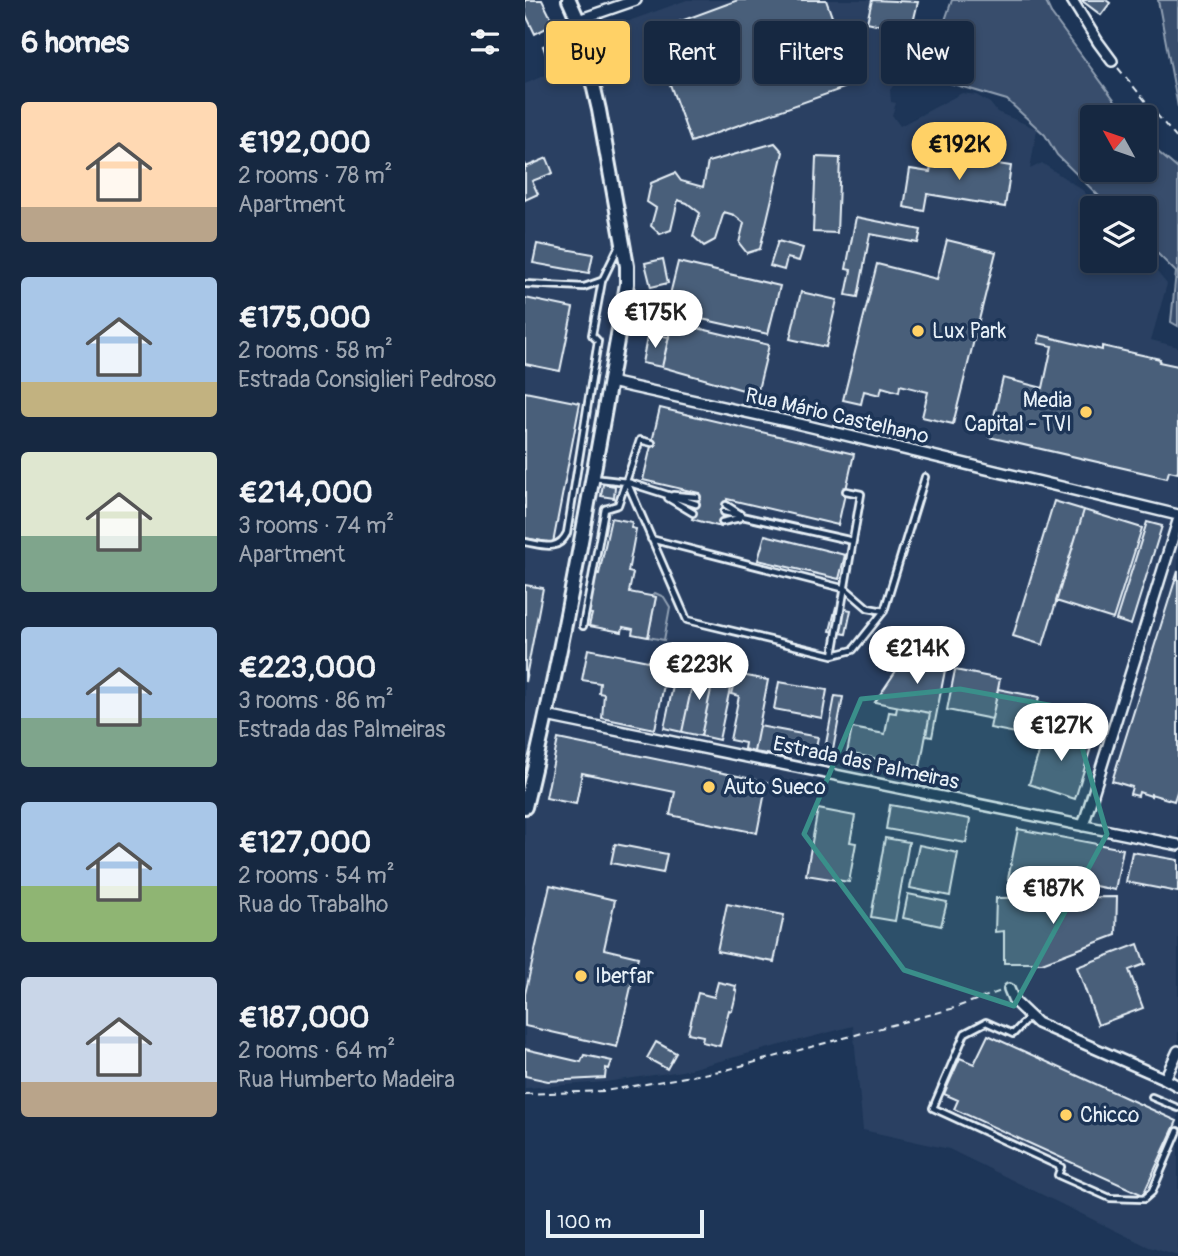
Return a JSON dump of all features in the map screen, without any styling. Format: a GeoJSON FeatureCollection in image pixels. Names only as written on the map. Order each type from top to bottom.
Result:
{"type":"FeatureCollection","features":[{"type":"Feature","properties":{"kind":"main road"},"geometry":{"type":"LineString","coordinates":[[525,807],[546,716],[627,284],[623,240],[601,123],[578,20],[569,0]]}},
{"type":"Feature","properties":{"kind":"street"},"geometry":{"type":"LineString","coordinates":[[578,20],[636,0]]}},
{"type":"Feature","properties":{"kind":"street"},"geometry":{"type":"LineString","coordinates":[[1072,0],[1112,61]]}},
{"type":"Feature","properties":{"kind":"street","name":"Rua Mário Castelhano"},"geometry":{"type":"LineString","coordinates":[[610,382],[804,425],[1178,515]]}},
{"type":"Feature","properties":{"kind":"street"},"geometry":{"type":"LineString","coordinates":[[1083,826],[1178,521]]}},
{"type":"Feature","properties":{"kind":"street","name":"Estrada das Palmeiras"},"geometry":{"type":"LineString","coordinates":[[546,716],[1178,845]]}},
{"type":"Feature","properties":{"kind":"street"},"geometry":{"type":"LineString","coordinates":[[1009,989],[1014,1001],[1029,1017],[1178,1086]]}},
{"type":"Feature","properties":{"kind":"street"},"geometry":{"type":"LineString","coordinates":[[1165,1079],[1178,1051]]}},
{"type":"Feature","properties":{"kind":"lane"},"geometry":{"type":"LineString","coordinates":[[525,542],[558,546],[568,533],[598,341],[593,335],[602,281],[623,240]]}},
{"type":"Feature","properties":{"kind":"lane"},"geometry":{"type":"LineString","coordinates":[[525,284],[584,287],[602,281]]}},
{"type":"Feature","properties":{"kind":"lane"},"geometry":{"type":"LineString","coordinates":[[583,626],[605,509],[618,505],[640,440],[652,443]]}},
{"type":"Feature","properties":{"kind":"lane"},"geometry":{"type":"LineString","coordinates":[[627,482],[687,620],[833,655],[853,650],[884,611],[925,477]]}},
{"type":"Feature","properties":{"kind":"lane"},"geometry":{"type":"LineString","coordinates":[[592,478],[627,482],[696,504]]}},
{"type":"Feature","properties":{"kind":"lane"},"geometry":{"type":"LineString","coordinates":[[833,655],[861,494],[846,491]]}},
{"type":"Feature","properties":{"kind":"lane"},"geometry":{"type":"LineString","coordinates":[[661,494],[697,497]]}},
{"type":"Feature","properties":{"kind":"lane"},"geometry":{"type":"LineString","coordinates":[[661,494],[694,513]]}},
{"type":"Feature","properties":{"kind":"lane"},"geometry":{"type":"LineString","coordinates":[[726,505],[744,517]]}},
{"type":"Feature","properties":{"kind":"lane"},"geometry":{"type":"LineString","coordinates":[[724,512],[853,541]]}},
{"type":"Feature","properties":{"kind":"lane"},"geometry":{"type":"LineString","coordinates":[[722,522],[744,517]]}},
{"type":"Feature","properties":{"kind":"lane"},"geometry":{"type":"LineString","coordinates":[[650,538],[846,589],[868,608],[884,611]]}},
{"type":"Feature","properties":{"kind":"lane"},"geometry":{"type":"LineString","coordinates":[[1029,1017],[1013,1034],[986,1022],[965,1033],[933,1108],[1061,1167],[1058,1175],[1110,1198],[1144,1199],[1151,1192],[1178,1131]]}},
{"type":"Feature","properties":{"kind":"lane"},"geometry":{"type":"LineString","coordinates":[[1152,1097],[1178,1108]]}},
{"type":"Feature","properties":{"kind":"path"},"geometry":{"type":"LineString","coordinates":[[1112,61],[1178,140]]}},
{"type":"Feature","properties":{"kind":"path"},"geometry":{"type":"LineString","coordinates":[[525,1094],[605,1091],[726,1070],[951,1009],[1009,989]]}},
{"type":"Feature","properties":{"kind":"highlighted area"},"geometry":{"type":"Polygon","coordinates":[[[960,689],[1071,709],[1107,834],[1014,1006],[904,970],[804,834],[861,699],[960,689]]]}},
{"type":"Feature","properties":{"kind":"shaded area"},"geometry":{"type":"Polygon","coordinates":[[[687,0],[918,2],[913,21],[881,21],[881,84],[894,84],[890,90],[891,102],[896,103],[892,115],[900,126],[962,93],[976,95],[990,103],[997,112],[1037,129],[1030,169],[1042,163],[1088,196],[1080,196],[1080,273],[1157,272],[1167,284],[1151,340],[1178,347],[1178,1256],[1149,1247],[949,1149],[863,1130],[853,1026],[682,1071],[605,1082],[525,1088],[525,84],[546,75],[546,84],[630,84],[629,21],[687,0]]]}},
{"type":"Feature","properties":{"kind":"shaded area"},"geometry":{"type":"Polygon","coordinates":[[[952,0],[1045,0],[1052,15],[1118,105],[1080,105],[1080,178],[1057,155],[1045,135],[1007,100],[953,84],[974,84],[974,21],[945,21],[952,0]]]}},
{"type":"Feature","properties":{"kind":"shaded area"},"geometry":{"type":"Polygon","coordinates":[[[1158,0],[1178,0],[1178,107],[1158,0]]]}},
{"type":"Feature","properties":{"kind":"shaded area"},"geometry":{"type":"Polygon","coordinates":[[[1157,151],[1178,169],[1178,326],[1171,322],[1176,272],[1157,253],[1157,196],[1099,196],[1085,182],[1157,182],[1157,151]]]}},
{"type":"Feature","properties":{"kind":"shaded area"},"geometry":{"type":"Polygon","coordinates":[[[655,593],[664,597],[670,607],[664,640],[648,637],[656,597],[652,596],[655,593]]]}},
{"type":"Feature","properties":{"kind":"building"},"geometry":{"type":"Polygon","coordinates":[[[525,0],[542,0],[552,21],[546,21],[546,28],[535,34],[525,13],[525,0]]]}},
{"type":"Feature","properties":{"kind":"building"},"geometry":{"type":"Polygon","coordinates":[[[738,0],[826,0],[834,21],[754,21],[754,84],[843,84],[844,88],[691,142],[670,84],[740,84],[740,21],[681,21],[738,0]]]}},
{"type":"Feature","properties":{"kind":"building"},"geometry":{"type":"Polygon","coordinates":[[[872,0],[918,2],[913,21],[881,21],[881,25],[867,22],[872,0]]]}},
{"type":"Feature","properties":{"kind":"building"},"geometry":{"type":"Polygon","coordinates":[[[1081,0],[1106,0],[1110,3],[1101,15],[1081,0]]]}},
{"type":"Feature","properties":{"kind":"building"},"geometry":{"type":"Polygon","coordinates":[[[775,143],[783,152],[760,249],[747,253],[739,243],[744,223],[734,215],[724,212],[715,240],[704,246],[693,236],[700,213],[678,200],[671,230],[660,234],[651,226],[656,208],[647,202],[651,183],[675,173],[681,181],[703,187],[708,162],[775,143]]]}},
{"type":"Feature","properties":{"kind":"building"},"geometry":{"type":"Polygon","coordinates":[[[933,154],[1011,166],[1005,207],[927,194],[924,211],[904,207],[910,169],[930,172],[933,154]]]}},
{"type":"Feature","properties":{"kind":"building"},"geometry":{"type":"Polygon","coordinates":[[[816,157],[840,158],[837,233],[813,232],[816,157]]]}},
{"type":"Feature","properties":{"kind":"building"},"geometry":{"type":"Polygon","coordinates":[[[547,158],[553,173],[532,181],[538,194],[525,200],[525,163],[526,167],[547,158]]]}},
{"type":"Feature","properties":{"kind":"building"},"geometry":{"type":"Polygon","coordinates":[[[856,217],[921,230],[918,243],[870,234],[858,297],[846,295],[851,270],[846,269],[856,217]]]}},
{"type":"Feature","properties":{"kind":"building","name":"Lux Park"},"geometry":{"type":"Polygon","coordinates":[[[947,240],[996,252],[953,424],[922,417],[928,392],[900,385],[899,392],[882,387],[880,395],[864,391],[861,404],[843,400],[877,264],[937,279],[947,240]]]}},
{"type":"Feature","properties":{"kind":"building"},"geometry":{"type":"Polygon","coordinates":[[[778,241],[803,248],[799,261],[787,258],[784,270],[770,266],[778,241]]]}},
{"type":"Feature","properties":{"kind":"building"},"geometry":{"type":"Polygon","coordinates":[[[537,244],[593,254],[589,273],[533,263],[537,244]]]}},
{"type":"Feature","properties":{"kind":"building"},"geometry":{"type":"Polygon","coordinates":[[[663,259],[668,283],[651,287],[645,263],[663,259]]]}},
{"type":"Feature","properties":{"kind":"building"},"geometry":{"type":"Polygon","coordinates":[[[678,262],[780,286],[768,334],[666,311],[678,262]]]}},
{"type":"Feature","properties":{"kind":"building"},"geometry":{"type":"Polygon","coordinates":[[[801,292],[837,300],[826,347],[790,339],[801,292]]]}},
{"type":"Feature","properties":{"kind":"building"},"geometry":{"type":"Polygon","coordinates":[[[525,298],[573,308],[560,371],[525,364],[525,298]]]}},
{"type":"Feature","properties":{"kind":"building"},"geometry":{"type":"Polygon","coordinates":[[[672,322],[769,345],[757,394],[662,367],[672,322]]]}},
{"type":"Feature","properties":{"kind":"building"},"geometry":{"type":"Polygon","coordinates":[[[648,333],[669,337],[662,367],[642,363],[648,333]]]}},
{"type":"Feature","properties":{"kind":"building","name":"Media Capital - TVI"},"geometry":{"type":"Polygon","coordinates":[[[1040,335],[1102,350],[1102,346],[1160,359],[1159,362],[1178,366],[1178,473],[1169,471],[1167,478],[989,437],[1003,378],[1043,388],[1052,346],[1038,343],[1040,335]]]}},
{"type":"Feature","properties":{"kind":"building"},"geometry":{"type":"Polygon","coordinates":[[[525,392],[580,403],[553,543],[525,538],[525,392]]]}},
{"type":"Feature","properties":{"kind":"building"},"geometry":{"type":"Polygon","coordinates":[[[660,408],[854,454],[838,525],[727,499],[721,527],[692,519],[699,493],[643,480],[660,408]]]}},
{"type":"Feature","properties":{"kind":"building"},"geometry":{"type":"Polygon","coordinates":[[[603,484],[615,486],[614,498],[601,496],[603,484]]]}},
{"type":"Feature","properties":{"kind":"building"},"geometry":{"type":"Polygon","coordinates":[[[1054,501],[1084,510],[1043,645],[1013,636],[1054,501]]]}},
{"type":"Feature","properties":{"kind":"building"},"geometry":{"type":"Polygon","coordinates":[[[1084,510],[1142,528],[1113,619],[1056,601],[1084,510]]]}},
{"type":"Feature","properties":{"kind":"building"},"geometry":{"type":"Polygon","coordinates":[[[611,518],[632,522],[631,528],[636,529],[628,572],[633,573],[629,592],[656,597],[648,637],[632,634],[633,629],[623,627],[622,632],[589,626],[592,614],[586,613],[594,573],[599,574],[611,518]]]}},
{"type":"Feature","properties":{"kind":"building"},"geometry":{"type":"Polygon","coordinates":[[[1147,522],[1162,526],[1131,625],[1116,620],[1147,522]]]}},
{"type":"Feature","properties":{"kind":"building"},"geometry":{"type":"Polygon","coordinates":[[[765,535],[845,555],[839,579],[758,560],[765,535]]]}},
{"type":"Feature","properties":{"kind":"building"},"geometry":{"type":"Polygon","coordinates":[[[1178,571],[1178,789],[1174,801],[1139,792],[1138,796],[1130,794],[1132,787],[1112,781],[1178,571]]]}},
{"type":"Feature","properties":{"kind":"building"},"geometry":{"type":"Polygon","coordinates":[[[525,585],[543,588],[525,682],[525,585]]]}},
{"type":"Feature","properties":{"kind":"building"},"geometry":{"type":"Polygon","coordinates":[[[836,607],[851,610],[846,634],[830,631],[836,607]]]}},
{"type":"Feature","properties":{"kind":"building"},"geometry":{"type":"Polygon","coordinates":[[[588,649],[668,665],[655,729],[602,718],[604,694],[599,693],[600,683],[582,680],[588,649]]]}},
{"type":"Feature","properties":{"kind":"building"},"geometry":{"type":"Polygon","coordinates":[[[908,653],[947,660],[932,737],[926,736],[930,713],[875,702],[908,653]]]}},
{"type":"Feature","properties":{"kind":"building"},"geometry":{"type":"Polygon","coordinates":[[[678,663],[696,667],[682,732],[664,728],[678,663]]]}},
{"type":"Feature","properties":{"kind":"building"},"geometry":{"type":"Polygon","coordinates":[[[696,667],[715,671],[701,736],[682,732],[696,667]]]}},
{"type":"Feature","properties":{"kind":"building"},"geometry":{"type":"Polygon","coordinates":[[[955,670],[1000,679],[992,719],[947,710],[955,670]]]}},
{"type":"Feature","properties":{"kind":"building"},"geometry":{"type":"Polygon","coordinates":[[[715,671],[733,674],[719,740],[701,736],[715,671]]]}},
{"type":"Feature","properties":{"kind":"building"},"geometry":{"type":"Polygon","coordinates":[[[736,674],[768,680],[754,752],[744,749],[745,743],[730,740],[739,696],[731,694],[736,674]]]}},
{"type":"Feature","properties":{"kind":"building"},"geometry":{"type":"Polygon","coordinates":[[[779,682],[827,690],[822,718],[774,709],[779,682]]]}},
{"type":"Feature","properties":{"kind":"building"},"geometry":{"type":"Polygon","coordinates":[[[998,689],[1039,697],[1031,736],[990,728],[998,689]]]}},
{"type":"Feature","properties":{"kind":"building"},"geometry":{"type":"Polygon","coordinates":[[[835,696],[843,697],[833,750],[825,749],[835,696]]]}},
{"type":"Feature","properties":{"kind":"building"},"geometry":{"type":"Polygon","coordinates":[[[897,707],[930,713],[920,767],[847,753],[852,728],[885,734],[889,712],[896,713],[897,707]]]}},
{"type":"Feature","properties":{"kind":"building"},"geometry":{"type":"Polygon","coordinates":[[[759,726],[818,737],[814,757],[787,751],[786,757],[754,752],[759,726]]]}},
{"type":"Feature","properties":{"kind":"building"},"geometry":{"type":"Polygon","coordinates":[[[1047,727],[1093,741],[1075,799],[1029,784],[1047,727]]]}},
{"type":"Feature","properties":{"kind":"building","name":"Auto Sueco"},"geometry":{"type":"Polygon","coordinates":[[[558,739],[767,782],[757,833],[670,815],[675,792],[582,773],[576,804],[546,798],[558,739]]]}},
{"type":"Feature","properties":{"kind":"building"},"geometry":{"type":"Polygon","coordinates":[[[890,805],[970,819],[966,843],[886,829],[890,805]]]}},
{"type":"Feature","properties":{"kind":"building","name":"Auto Sueco"},"geometry":{"type":"Polygon","coordinates":[[[818,809],[855,816],[850,842],[856,843],[849,882],[806,875],[818,809]]]}},
{"type":"Feature","properties":{"kind":"building"},"geometry":{"type":"Polygon","coordinates":[[[1018,829],[1123,849],[1115,890],[1034,874],[1032,884],[1008,879],[1018,829]]]}},
{"type":"Feature","properties":{"kind":"building"},"geometry":{"type":"Polygon","coordinates":[[[885,838],[909,842],[895,921],[871,917],[885,838]]]}},
{"type":"Feature","properties":{"kind":"building"},"geometry":{"type":"Polygon","coordinates":[[[615,844],[667,854],[663,873],[611,863],[615,844]]]}},
{"type":"Feature","properties":{"kind":"building"},"geometry":{"type":"Polygon","coordinates":[[[919,845],[958,853],[950,896],[910,888],[919,845]]]}},
{"type":"Feature","properties":{"kind":"building"},"geometry":{"type":"Polygon","coordinates":[[[1132,852],[1178,860],[1178,892],[1126,882],[1132,852]]]}},
{"type":"Feature","properties":{"kind":"building","name":"Iberfar"},"geometry":{"type":"Polygon","coordinates":[[[550,885],[615,900],[604,949],[638,957],[617,1047],[525,1026],[525,994],[550,885]]]}},
{"type":"Feature","properties":{"kind":"building"},"geometry":{"type":"Polygon","coordinates":[[[908,894],[947,902],[941,926],[903,918],[908,894]]]}},
{"type":"Feature","properties":{"kind":"building"},"geometry":{"type":"Polygon","coordinates":[[[1117,897],[1116,935],[1042,963],[1004,963],[1004,931],[995,932],[996,898],[1117,897]]]}},
{"type":"Feature","properties":{"kind":"building"},"geometry":{"type":"Polygon","coordinates":[[[727,904],[784,915],[774,962],[717,951],[727,904]]]}},
{"type":"Feature","properties":{"kind":"building"},"geometry":{"type":"Polygon","coordinates":[[[1138,944],[1145,964],[1129,970],[1143,1008],[1098,1025],[1077,967],[1138,944]]]}},
{"type":"Feature","properties":{"kind":"building","name":"Iberfar"},"geometry":{"type":"Polygon","coordinates":[[[718,982],[736,986],[737,991],[720,1046],[702,1042],[703,1036],[688,1033],[698,993],[714,997],[718,982]]]}},
{"type":"Feature","properties":{"kind":"building","name":"Chicco"},"geometry":{"type":"Polygon","coordinates":[[[988,1035],[1177,1121],[1143,1195],[954,1109],[958,1100],[944,1094],[960,1058],[974,1064],[988,1035]]]}},
{"type":"Feature","properties":{"kind":"building"},"geometry":{"type":"Polygon","coordinates":[[[656,1042],[676,1053],[667,1069],[647,1058],[656,1042]]]}},
{"type":"Feature","properties":{"kind":"building"},"geometry":{"type":"Polygon","coordinates":[[[525,1049],[581,1062],[584,1055],[612,1061],[609,1069],[606,1068],[605,1078],[548,1081],[525,1076],[525,1049]]]}},
{"type":"Feature","properties":{"kind":"place","name":"Lux Park"},"geometry":{"type":"Point","coordinates":[918,331]}},
{"type":"Feature","properties":{"kind":"place","name":"Media Capital - TVI"},"geometry":{"type":"Point","coordinates":[1086,412]}},
{"type":"Feature","properties":{"kind":"place","name":"Auto Sueco"},"geometry":{"type":"Point","coordinates":[709,787]}},
{"type":"Feature","properties":{"kind":"place","name":"Iberfar"},"geometry":{"type":"Point","coordinates":[581,976]}},
{"type":"Feature","properties":{"kind":"place","name":"Chicco"},"geometry":{"type":"Point","coordinates":[1066,1115]}}]}
